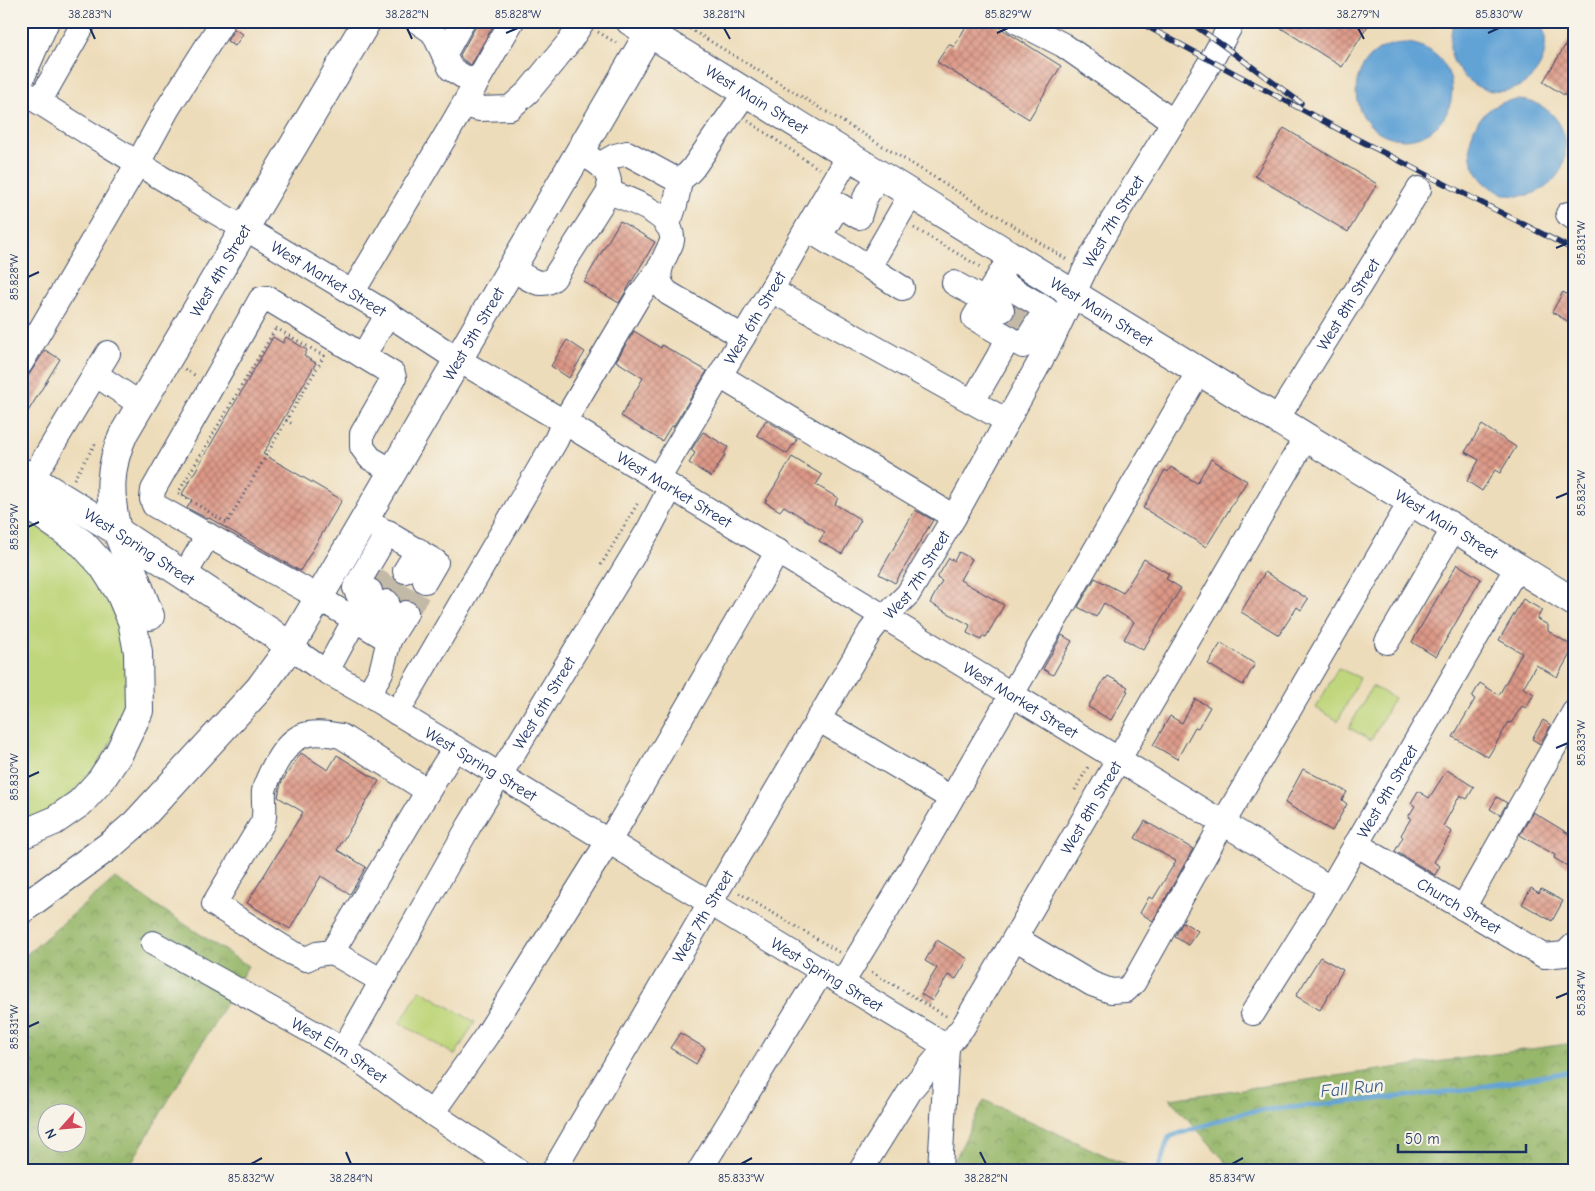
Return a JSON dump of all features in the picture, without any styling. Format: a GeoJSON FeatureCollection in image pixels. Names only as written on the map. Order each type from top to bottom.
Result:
{"type":"FeatureCollection","features":[{"type":"Feature","properties":{"kind":"main road"},"geometry":{"type":"LineString","coordinates":[[21,46],[32,21]]}},
{"type":"Feature","properties":{"kind":"main road"},"geometry":{"type":"LineString","coordinates":[[21,76],[45,21]]}},
{"type":"Feature","properties":{"kind":"main road","name":"West 4th Street"},"geometry":{"type":"LineString","coordinates":[[21,835],[54,821],[80,803],[101,780],[119,753],[139,712],[157,663],[149,612],[129,567],[117,532],[110,493],[113,466],[119,444],[140,404],[367,21]]}},
{"type":"Feature","properties":{"kind":"main road","name":"West Main Street"},"geometry":{"type":"LineString","coordinates":[[645,25],[746,92],[910,194],[1574,602]]}},
{"type":"Feature","properties":{"kind":"main road","name":"West 5th Street"},"geometry":{"type":"LineString","coordinates":[[21,910],[106,848],[136,823],[259,689],[290,646],[318,598],[393,536],[394,472],[457,359],[511,268],[590,158],[645,25]]}},
{"type":"Feature","properties":{"kind":"main road"},"geometry":{"type":"LineString","coordinates":[[25,484],[103,566],[120,593],[132,621],[138,652],[139,712]]}},
{"type":"Feature","properties":{"kind":"main road","name":"West Spring Street"},"geometry":{"type":"LineString","coordinates":[[25,484],[117,532],[290,646]]}},
{"type":"Feature","properties":{"kind":"street"},"geometry":{"type":"LineString","coordinates":[[30,96],[85,21]]}},
{"type":"Feature","properties":{"kind":"street"},"geometry":{"type":"LineString","coordinates":[[21,363],[168,108],[223,21]]}},
{"type":"Feature","properties":{"kind":"street"},"geometry":{"type":"LineString","coordinates":[[417,21],[433,32],[451,69],[476,84]]}},
{"type":"Feature","properties":{"kind":"street"},"geometry":{"type":"LineString","coordinates":[[444,55],[463,21]]}},
{"type":"Feature","properties":{"kind":"street"},"geometry":{"type":"LineString","coordinates":[[352,292],[512,21]]}},
{"type":"Feature","properties":{"kind":"street"},"geometry":{"type":"LineString","coordinates":[[464,105],[479,109],[510,108],[528,92],[570,42],[583,21]]}},
{"type":"Feature","properties":{"kind":"street"},"geometry":{"type":"LineString","coordinates":[[1016,21],[1063,45],[1174,122]]}},
{"type":"Feature","properties":{"kind":"street","name":"West 7th Street"},"geometry":{"type":"LineString","coordinates":[[554,1170],[873,627],[908,594],[954,517],[1007,421],[1039,331],[1063,320],[1108,226],[1174,122],[1233,21]]}},
{"type":"Feature","properties":{"kind":"street"},"geometry":{"type":"LineString","coordinates":[[590,158],[627,153],[675,180],[680,179],[686,176],[693,168],[746,92]]}},
{"type":"Feature","properties":{"kind":"street","name":"West Market Street"},"geometry":{"type":"LineString","coordinates":[[30,96],[229,220],[388,314],[457,359],[778,551],[1330,888]]}},
{"type":"Feature","properties":{"kind":"street","name":"West 6th Street"},"geometry":{"type":"LineString","coordinates":[[343,1050],[469,826],[649,529],[665,483],[720,376],[771,290],[813,232],[849,156]]}},
{"type":"Feature","properties":{"kind":"street"},"geometry":{"type":"LineString","coordinates":[[511,268],[537,283],[546,284],[554,278],[608,192],[609,180],[590,158]]}},
{"type":"Feature","properties":{"kind":"street"},"geometry":{"type":"LineString","coordinates":[[840,249],[859,217],[864,198],[879,174]]}},
{"type":"Feature","properties":{"kind":"street"},"geometry":{"type":"LineString","coordinates":[[667,225],[678,201],[680,179]]}},
{"type":"Feature","properties":{"kind":"street","name":"West 8th Street"},"geometry":{"type":"LineString","coordinates":[[1277,419],[1419,188]]}},
{"type":"Feature","properties":{"kind":"street"},"geometry":{"type":"LineString","coordinates":[[397,713],[637,298],[660,267],[673,239],[672,232],[666,222],[643,205],[608,192]]}},
{"type":"Feature","properties":{"kind":"street"},"geometry":{"type":"LineString","coordinates":[[869,267],[910,194]]}},
{"type":"Feature","properties":{"kind":"street"},"geometry":{"type":"LineString","coordinates":[[859,217],[838,205],[813,232],[902,288]]}},
{"type":"Feature","properties":{"kind":"street"},"geometry":{"type":"LineString","coordinates":[[997,280],[1046,309],[1039,331],[1023,346],[974,318],[993,305],[997,280],[1011,256]]}},
{"type":"Feature","properties":{"kind":"street"},"geometry":{"type":"LineString","coordinates":[[660,267],[660,283],[663,289],[743,337]]}},
{"type":"Feature","properties":{"kind":"street"},"geometry":{"type":"LineString","coordinates":[[1035,302],[1049,279]]}},
{"type":"Feature","properties":{"kind":"street"},"geometry":{"type":"LineString","coordinates":[[954,283],[993,305]]}},
{"type":"Feature","properties":{"kind":"street"},"geometry":{"type":"LineString","coordinates":[[771,290],[1007,421]]}},
{"type":"Feature","properties":{"kind":"street"},"geometry":{"type":"LineString","coordinates":[[377,614],[318,598],[154,505],[152,499],[153,490],[261,299],[267,298],[393,374],[394,378],[362,434],[362,446],[370,458],[394,472]]}},
{"type":"Feature","properties":{"kind":"street"},"geometry":{"type":"LineString","coordinates":[[363,356],[388,314]]}},
{"type":"Feature","properties":{"kind":"street"},"geometry":{"type":"LineString","coordinates":[[973,401],[1009,338]]}},
{"type":"Feature","properties":{"kind":"street"},"geometry":{"type":"LineString","coordinates":[[25,484],[108,353]]}},
{"type":"Feature","properties":{"kind":"street"},"geometry":{"type":"LineString","coordinates":[[842,983],[895,896],[1199,371]]}},
{"type":"Feature","properties":{"kind":"street"},"geometry":{"type":"LineString","coordinates":[[95,374],[140,404]]}},
{"type":"Feature","properties":{"kind":"street"},"geometry":{"type":"LineString","coordinates":[[720,376],[954,517]]}},
{"type":"Feature","properties":{"kind":"street","name":"West 8th Street"},"geometry":{"type":"LineString","coordinates":[[861,1170],[912,1088],[963,1027],[1306,437]]}},
{"type":"Feature","properties":{"kind":"street"},"geometry":{"type":"LineString","coordinates":[[1015,938],[1092,984],[1111,992],[1126,990],[1134,982],[1411,501]]}},
{"type":"Feature","properties":{"kind":"street"},"geometry":{"type":"LineString","coordinates":[[1387,642],[1454,528]]}},
{"type":"Feature","properties":{"kind":"street"},"geometry":{"type":"LineString","coordinates":[[184,576],[208,535]]}},
{"type":"Feature","properties":{"kind":"street"},"geometry":{"type":"LineString","coordinates":[[393,536],[436,562],[406,571],[393,536]]}},
{"type":"Feature","properties":{"kind":"street"},"geometry":{"type":"LineString","coordinates":[[368,695],[381,672],[377,614],[355,588],[393,536]]}},
{"type":"Feature","properties":{"kind":"street"},"geometry":{"type":"LineString","coordinates":[[432,1113],[487,1035],[608,841],[778,551]]}},
{"type":"Feature","properties":{"kind":"street","name":"West 9th Street"},"geometry":{"type":"LineString","coordinates":[[1253,1013],[1307,928],[1518,567]]}},
{"type":"Feature","properties":{"kind":"street"},"geometry":{"type":"LineString","coordinates":[[327,671],[377,614]]}},
{"type":"Feature","properties":{"kind":"street","name":"West Spring Street"},"geometry":{"type":"LineString","coordinates":[[290,646],[317,666],[368,695],[947,1047]]}},
{"type":"Feature","properties":{"kind":"street"},"geometry":{"type":"LineString","coordinates":[[1463,908],[1574,712]]}},
{"type":"Feature","properties":{"kind":"street"},"geometry":{"type":"LineString","coordinates":[[818,719],[951,798]]}},
{"type":"Feature","properties":{"kind":"street"},"geometry":{"type":"LineString","coordinates":[[382,981],[332,952],[317,954],[306,959],[292,953],[214,904],[263,822],[265,816],[264,792],[268,778],[282,752],[291,741],[304,734],[329,733],[341,736],[428,791]]}},
{"type":"Feature","properties":{"kind":"street"},"geometry":{"type":"LineString","coordinates":[[332,952],[455,748]]}},
{"type":"Feature","properties":{"kind":"street","name":"Church Street"},"geometry":{"type":"LineString","coordinates":[[1356,844],[1544,956],[1569,950]]}},
{"type":"Feature","properties":{"kind":"street","name":"West Elm Street"},"geometry":{"type":"LineString","coordinates":[[153,943],[343,1050],[517,1170]]}},
{"type":"Feature","properties":{"kind":"street"},"geometry":{"type":"LineString","coordinates":[[700,1170],[822,971]]}},
{"type":"Feature","properties":{"kind":"street"},"geometry":{"type":"LineString","coordinates":[[940,1170],[947,1047]]}},
{"type":"Feature","properties":{"kind":"path"},"geometry":{"type":"LineString","coordinates":[[677,21],[960,192],[1070,262]]}},
{"type":"Feature","properties":{"kind":"path"},"geometry":{"type":"LineString","coordinates":[[276,328],[324,356],[286,420],[227,523],[178,493],[276,328]]}},
{"type":"Feature","properties":{"kind":"path"},"geometry":{"type":"LineString","coordinates":[[286,420],[294,426]]}},
{"type":"Feature","properties":{"kind":"path"},"geometry":{"type":"LineString","coordinates":[[71,484],[96,443]]}},
{"type":"Feature","properties":{"kind":"green space"},"geometry":{"type":"Polygon","coordinates":[[[21,514],[83,561],[100,582],[113,605],[122,629],[127,656],[127,682],[123,707],[116,731],[104,754],[89,775],[70,794],[49,810],[21,823],[21,514]]]}},
{"type":"Feature","properties":{"kind":"green space"},"geometry":{"type":"Polygon","coordinates":[[[1338,668],[1360,678],[1338,721],[1316,708],[1338,668]]]}},
{"type":"Feature","properties":{"kind":"green space"},"geometry":{"type":"Polygon","coordinates":[[[1372,686],[1394,698],[1371,740],[1349,728],[1372,686]]]}},
{"type":"Feature","properties":{"kind":"green space"},"geometry":{"type":"Polygon","coordinates":[[[115,878],[248,966],[127,1170],[21,1170],[21,953],[26,955],[115,878]]]}},
{"type":"Feature","properties":{"kind":"green space"},"geometry":{"type":"Polygon","coordinates":[[[420,990],[475,1022],[455,1055],[400,1023],[420,990]]]}},
{"type":"Feature","properties":{"kind":"green space"},"geometry":{"type":"Polygon","coordinates":[[[1574,1043],[1574,1170],[1233,1170],[1170,1099],[1574,1043]]]}},
{"type":"Feature","properties":{"kind":"green space"},"geometry":{"type":"Polygon","coordinates":[[[984,1100],[1137,1170],[950,1170],[984,1100]]]}},
{"type":"Feature","properties":{"kind":"water"},"geometry":{"type":"Polygon","coordinates":[[[1455,21],[1541,21],[1545,43],[1542,61],[1533,76],[1520,86],[1503,91],[1486,90],[1470,82],[1453,61],[1450,44],[1451,32],[1455,21]]]}},
{"type":"Feature","properties":{"kind":"water"},"geometry":{"type":"Polygon","coordinates":[[[1404,43],[1422,46],[1438,57],[1449,73],[1452,91],[1449,109],[1438,125],[1422,136],[1404,139],[1386,136],[1370,125],[1359,109],[1356,91],[1359,73],[1370,57],[1386,46],[1404,43]]]}},
{"type":"Feature","properties":{"kind":"water"},"geometry":{"type":"Polygon","coordinates":[[[1518,100],[1536,103],[1552,114],[1563,130],[1566,148],[1563,166],[1552,182],[1536,193],[1518,196],[1500,193],[1484,182],[1473,166],[1470,148],[1473,130],[1484,114],[1500,103],[1518,100]]]}},
{"type":"Feature","properties":{"kind":"building"},"geometry":{"type":"Polygon","coordinates":[[[477,21],[496,21],[471,65],[462,59],[460,55],[477,21]]]}},
{"type":"Feature","properties":{"kind":"building"},"geometry":{"type":"Polygon","coordinates":[[[969,21],[989,21],[1061,66],[1029,119],[937,62],[949,44],[954,47],[969,21]]]}},
{"type":"Feature","properties":{"kind":"building"},"geometry":{"type":"Polygon","coordinates":[[[1270,21],[1371,21],[1342,67],[1270,21]]]}},
{"type":"Feature","properties":{"kind":"building"},"geometry":{"type":"Polygon","coordinates":[[[234,29],[243,34],[235,46],[227,41],[234,29]]]}},
{"type":"Feature","properties":{"kind":"building"},"geometry":{"type":"Polygon","coordinates":[[[1574,31],[1574,101],[1543,82],[1574,31]]]}},
{"type":"Feature","properties":{"kind":"building"},"geometry":{"type":"Polygon","coordinates":[[[1284,128],[1377,184],[1348,232],[1255,176],[1284,128]]]}},
{"type":"Feature","properties":{"kind":"building"},"geometry":{"type":"Polygon","coordinates":[[[620,221],[655,242],[619,303],[584,282],[620,221]]]}},
{"type":"Feature","properties":{"kind":"building"},"geometry":{"type":"Polygon","coordinates":[[[1563,292],[1574,299],[1574,325],[1552,312],[1563,292]]]}},
{"type":"Feature","properties":{"kind":"building"},"geometry":{"type":"Polygon","coordinates":[[[634,331],[661,348],[662,345],[707,371],[673,427],[671,426],[662,441],[621,416],[643,378],[616,361],[634,331]]]}},
{"type":"Feature","properties":{"kind":"building"},"geometry":{"type":"Polygon","coordinates":[[[273,337],[283,343],[286,337],[307,350],[304,356],[316,363],[263,454],[342,500],[300,571],[209,518],[187,508],[192,500],[182,494],[273,337]]]}},
{"type":"Feature","properties":{"kind":"building"},"geometry":{"type":"Polygon","coordinates":[[[567,340],[585,352],[569,378],[551,366],[567,340]]]}},
{"type":"Feature","properties":{"kind":"building"},"geometry":{"type":"Polygon","coordinates":[[[45,350],[60,359],[21,423],[21,387],[45,350]]]}},
{"type":"Feature","properties":{"kind":"building"},"geometry":{"type":"Polygon","coordinates":[[[766,420],[797,439],[787,454],[757,435],[766,420]]]}},
{"type":"Feature","properties":{"kind":"building"},"geometry":{"type":"Polygon","coordinates":[[[1482,425],[1516,447],[1500,473],[1495,470],[1482,491],[1467,481],[1479,460],[1465,452],[1482,425]]]}},
{"type":"Feature","properties":{"kind":"building"},"geometry":{"type":"Polygon","coordinates":[[[703,432],[728,447],[711,477],[689,463],[695,453],[691,450],[703,432]]]}},
{"type":"Feature","properties":{"kind":"building"},"geometry":{"type":"Polygon","coordinates":[[[792,457],[822,475],[816,485],[838,498],[835,504],[861,520],[842,554],[819,541],[825,532],[784,506],[780,511],[765,502],[792,457]]]}},
{"type":"Feature","properties":{"kind":"building"},"geometry":{"type":"Polygon","coordinates":[[[1211,459],[1247,481],[1206,547],[1143,508],[1165,470],[1168,472],[1171,467],[1197,483],[1211,459]]]}},
{"type":"Feature","properties":{"kind":"building"},"geometry":{"type":"Polygon","coordinates":[[[915,510],[933,520],[895,583],[879,574],[915,510]]]}},
{"type":"Feature","properties":{"kind":"building"},"geometry":{"type":"Polygon","coordinates":[[[959,552],[972,559],[960,580],[1004,605],[986,637],[983,636],[981,640],[967,633],[970,625],[930,603],[942,581],[937,578],[949,558],[954,561],[959,552]]]}},
{"type":"Feature","properties":{"kind":"building"},"geometry":{"type":"Polygon","coordinates":[[[1144,559],[1169,574],[1166,579],[1181,588],[1143,650],[1124,639],[1134,622],[1104,603],[1096,617],[1078,607],[1095,578],[1123,593],[1144,559]]]}},
{"type":"Feature","properties":{"kind":"building"},"geometry":{"type":"Polygon","coordinates":[[[1457,564],[1481,579],[1436,657],[1412,642],[1457,564]]]}},
{"type":"Feature","properties":{"kind":"building"},"geometry":{"type":"Polygon","coordinates":[[[1265,572],[1308,599],[1301,610],[1297,607],[1279,635],[1241,612],[1265,572]]]}},
{"type":"Feature","properties":{"kind":"building"},"geometry":{"type":"Polygon","coordinates":[[[1523,599],[1542,610],[1537,619],[1548,625],[1548,631],[1574,647],[1557,677],[1536,665],[1523,688],[1534,694],[1526,708],[1522,706],[1511,723],[1509,722],[1488,757],[1453,737],[1475,699],[1472,697],[1480,683],[1499,695],[1522,653],[1499,640],[1523,599]]]}},
{"type":"Feature","properties":{"kind":"building"},"geometry":{"type":"Polygon","coordinates":[[[1062,635],[1072,641],[1053,675],[1043,669],[1062,635]]]}},
{"type":"Feature","properties":{"kind":"building"},"geometry":{"type":"Polygon","coordinates":[[[1221,643],[1255,664],[1243,685],[1208,664],[1221,643]]]}},
{"type":"Feature","properties":{"kind":"building"},"geometry":{"type":"Polygon","coordinates":[[[1108,676],[1128,687],[1126,690],[1128,691],[1111,720],[1088,707],[1108,676]]]}},
{"type":"Feature","properties":{"kind":"building"},"geometry":{"type":"Polygon","coordinates":[[[1195,699],[1210,707],[1198,728],[1195,727],[1177,759],[1153,745],[1170,716],[1182,723],[1195,699]]]}},
{"type":"Feature","properties":{"kind":"building"},"geometry":{"type":"Polygon","coordinates":[[[1543,720],[1551,725],[1540,744],[1532,739],[1543,720]]]}},
{"type":"Feature","properties":{"kind":"building"},"geometry":{"type":"Polygon","coordinates":[[[301,753],[328,770],[337,755],[379,781],[337,850],[366,867],[350,894],[321,876],[290,929],[247,903],[303,812],[278,797],[281,783],[301,753]]]}},
{"type":"Feature","properties":{"kind":"building"},"geometry":{"type":"Polygon","coordinates":[[[1303,769],[1347,792],[1342,800],[1347,804],[1332,831],[1285,803],[1303,769]]]}},
{"type":"Feature","properties":{"kind":"building"},"geometry":{"type":"Polygon","coordinates":[[[1447,770],[1474,787],[1467,799],[1460,795],[1443,826],[1452,832],[1434,862],[1440,866],[1435,875],[1395,851],[1403,837],[1401,835],[1411,818],[1408,817],[1415,806],[1411,803],[1418,791],[1429,798],[1447,770]]]}},
{"type":"Feature","properties":{"kind":"building"},"geometry":{"type":"Polygon","coordinates":[[[1497,797],[1507,803],[1500,815],[1490,809],[1497,797]]]}},
{"type":"Feature","properties":{"kind":"building"},"geometry":{"type":"Polygon","coordinates":[[[1533,812],[1574,837],[1574,870],[1554,858],[1555,855],[1520,835],[1533,812]]]}},
{"type":"Feature","properties":{"kind":"building"},"geometry":{"type":"Polygon","coordinates":[[[1145,821],[1193,849],[1153,921],[1140,913],[1149,897],[1153,899],[1176,861],[1135,838],[1145,821]]]}},
{"type":"Feature","properties":{"kind":"building"},"geometry":{"type":"Polygon","coordinates":[[[1531,888],[1539,893],[1541,889],[1563,901],[1552,921],[1522,904],[1531,888]]]}},
{"type":"Feature","properties":{"kind":"building"},"geometry":{"type":"Polygon","coordinates":[[[1183,922],[1198,931],[1188,945],[1175,937],[1183,922]]]}},
{"type":"Feature","properties":{"kind":"building"},"geometry":{"type":"Polygon","coordinates":[[[937,940],[968,959],[956,979],[948,975],[932,1001],[921,994],[937,968],[925,961],[937,940]]]}},
{"type":"Feature","properties":{"kind":"building"},"geometry":{"type":"Polygon","coordinates":[[[1320,957],[1343,970],[1320,1010],[1296,996],[1320,957]]]}},
{"type":"Feature","properties":{"kind":"building"},"geometry":{"type":"Polygon","coordinates":[[[680,1033],[705,1048],[696,1064],[670,1048],[680,1033]]]}},
{"type":"Feature","properties":{"kind":"waterway","name":"Fall Run"},"geometry":{"type":"LineString","coordinates":[[1158,1170],[1169,1137],[1245,1112],[1458,1091],[1574,1071]]}},
{"type":"Feature","properties":{"kind":"tunnel"},"geometry":{"type":"LineString","coordinates":[[1002,310],[1029,326]]}},
{"type":"Feature","properties":{"kind":"tunnel"},"geometry":{"type":"LineString","coordinates":[[370,591],[389,561]]}},
{"type":"Feature","properties":{"kind":"tunnel"},"geometry":{"type":"LineString","coordinates":[[387,602],[405,571]]}},
{"type":"Feature","properties":{"kind":"tunnel"},"geometry":{"type":"LineString","coordinates":[[406,613],[425,581]]}},
{"type":"Feature","properties":{"kind":"railway"},"geometry":{"type":"LineString","coordinates":[[1137,21],[1353,137],[1574,250]]}},
{"type":"Feature","properties":{"kind":"railway"},"geometry":{"type":"LineString","coordinates":[[1188,21],[1301,103]]}}]}
